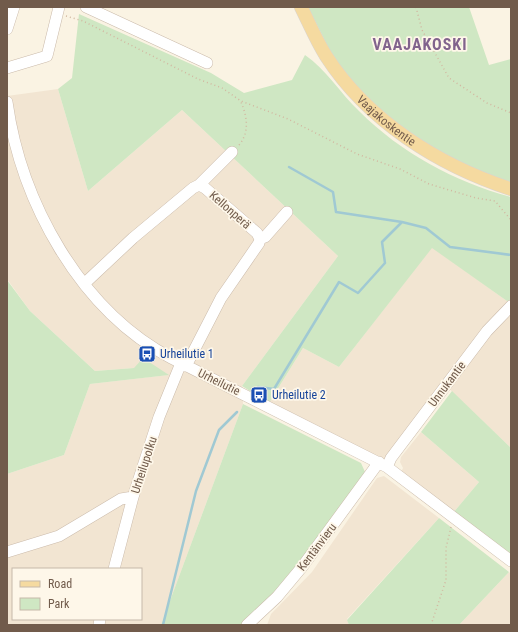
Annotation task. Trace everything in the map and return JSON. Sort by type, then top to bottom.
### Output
[{"type":"main road","name":"Vaajakoskentie","points":[[300,7],[326,55],[347,84],[366,105],[394,129],[430,153],[484,180],[511,189]]},
{"type":"street","points":[[7,29],[14,7]]},
{"type":"street","points":[[86,7],[207,63]]},
{"type":"street","points":[[7,68],[47,56],[58,10]]},
{"type":"street","name":"Urheilutie","points":[[7,102],[14,143],[34,202],[65,256],[85,283],[110,312],[132,333],[154,349],[184,365],[383,464],[511,561]]},
{"type":"street","points":[[199,185],[232,152]]},
{"type":"street","name":"Kellonperä","points":[[85,283],[133,238],[193,188],[199,185],[205,188],[257,233],[260,239],[256,248],[220,298],[184,365]]},
{"type":"street","points":[[260,239],[265,237],[287,212]]},
{"type":"street","name":"Unnukantie","points":[[383,464],[391,458],[487,331],[511,306]]},
{"type":"street","name":"Urheilupolku","points":[[114,568],[133,497],[159,417],[184,365]]},
{"type":"street","name":"Kentänvieru","points":[[253,623],[302,567],[337,514],[383,464]]},
{"type":"street","points":[[7,552],[59,536],[122,499],[133,497]]},
{"type":"path","points":[[416,7],[422,30],[449,78],[487,103],[511,113]]},
{"type":"path","points":[[58,10],[198,79],[222,88],[241,101],[288,119],[357,154],[400,169],[429,184],[476,198],[495,201],[511,220]]},
{"type":"path","points":[[232,152],[243,141],[247,128],[246,113],[241,101]]},
{"type":"path","points":[[432,625],[446,580],[446,548],[452,524]]},
{"type":"shaded area","points":[[58,89],[88,191],[182,110],[338,256],[242,386],[243,404],[161,625],[7,625],[7,474],[64,455],[90,384],[168,375],[134,368],[95,371],[30,311],[7,279],[7,96]]},
{"type":"shaded area","points":[[432,247],[507,301],[511,300],[511,448],[443,383],[385,461],[269,403],[303,348],[339,367]]},
{"type":"shaded area","points":[[421,432],[479,482],[453,513],[401,472],[403,468],[400,462],[401,457]]},
{"type":"shaded area","points":[[384,476],[439,518],[347,619],[349,625],[267,625],[271,614],[312,572],[377,478]]},
{"type":"shaded area","points":[[509,572],[511,574],[511,625],[459,625]]},
{"type":"green space","points":[[308,7],[469,7],[489,65],[511,59],[511,185],[453,161],[397,125],[351,82],[331,53]]},
{"type":"green space","points":[[79,14],[211,73],[244,93],[292,80],[305,55],[320,67],[352,104],[375,126],[411,153],[449,174],[490,191],[511,197],[511,300],[507,301],[432,248],[339,367],[303,348],[269,403],[242,386],[338,256],[182,110],[88,191],[58,89],[72,78]]},
{"type":"green space","points":[[7,280],[30,311],[95,371],[134,368],[143,358],[169,375],[90,384],[64,455],[7,474]]},
{"type":"green space","points":[[452,391],[511,448],[511,557],[453,513],[479,482],[421,432]]},
{"type":"green space","points":[[243,404],[361,463],[365,472],[308,553],[276,591],[241,625],[161,625]]},
{"type":"green space","points":[[439,518],[509,572],[459,625],[349,625],[347,620]]},
{"type":"waterway","points":[[289,167],[333,192],[336,212],[402,222]]},
{"type":"waterway","points":[[258,387],[274,389],[339,282],[358,293],[385,263],[382,242],[402,222],[426,228],[450,247],[511,255]]},
{"type":"waterway","points":[[163,625],[196,491],[219,430],[237,412]]},
{"type":"place","name":"Urheilutie 1","points":[[147,354]]},
{"type":"place","name":"Urheilutie 2","points":[[259,395]]},
{"type":"district","name":"VAAJAKOSKI","points":[[420,44]]}]
